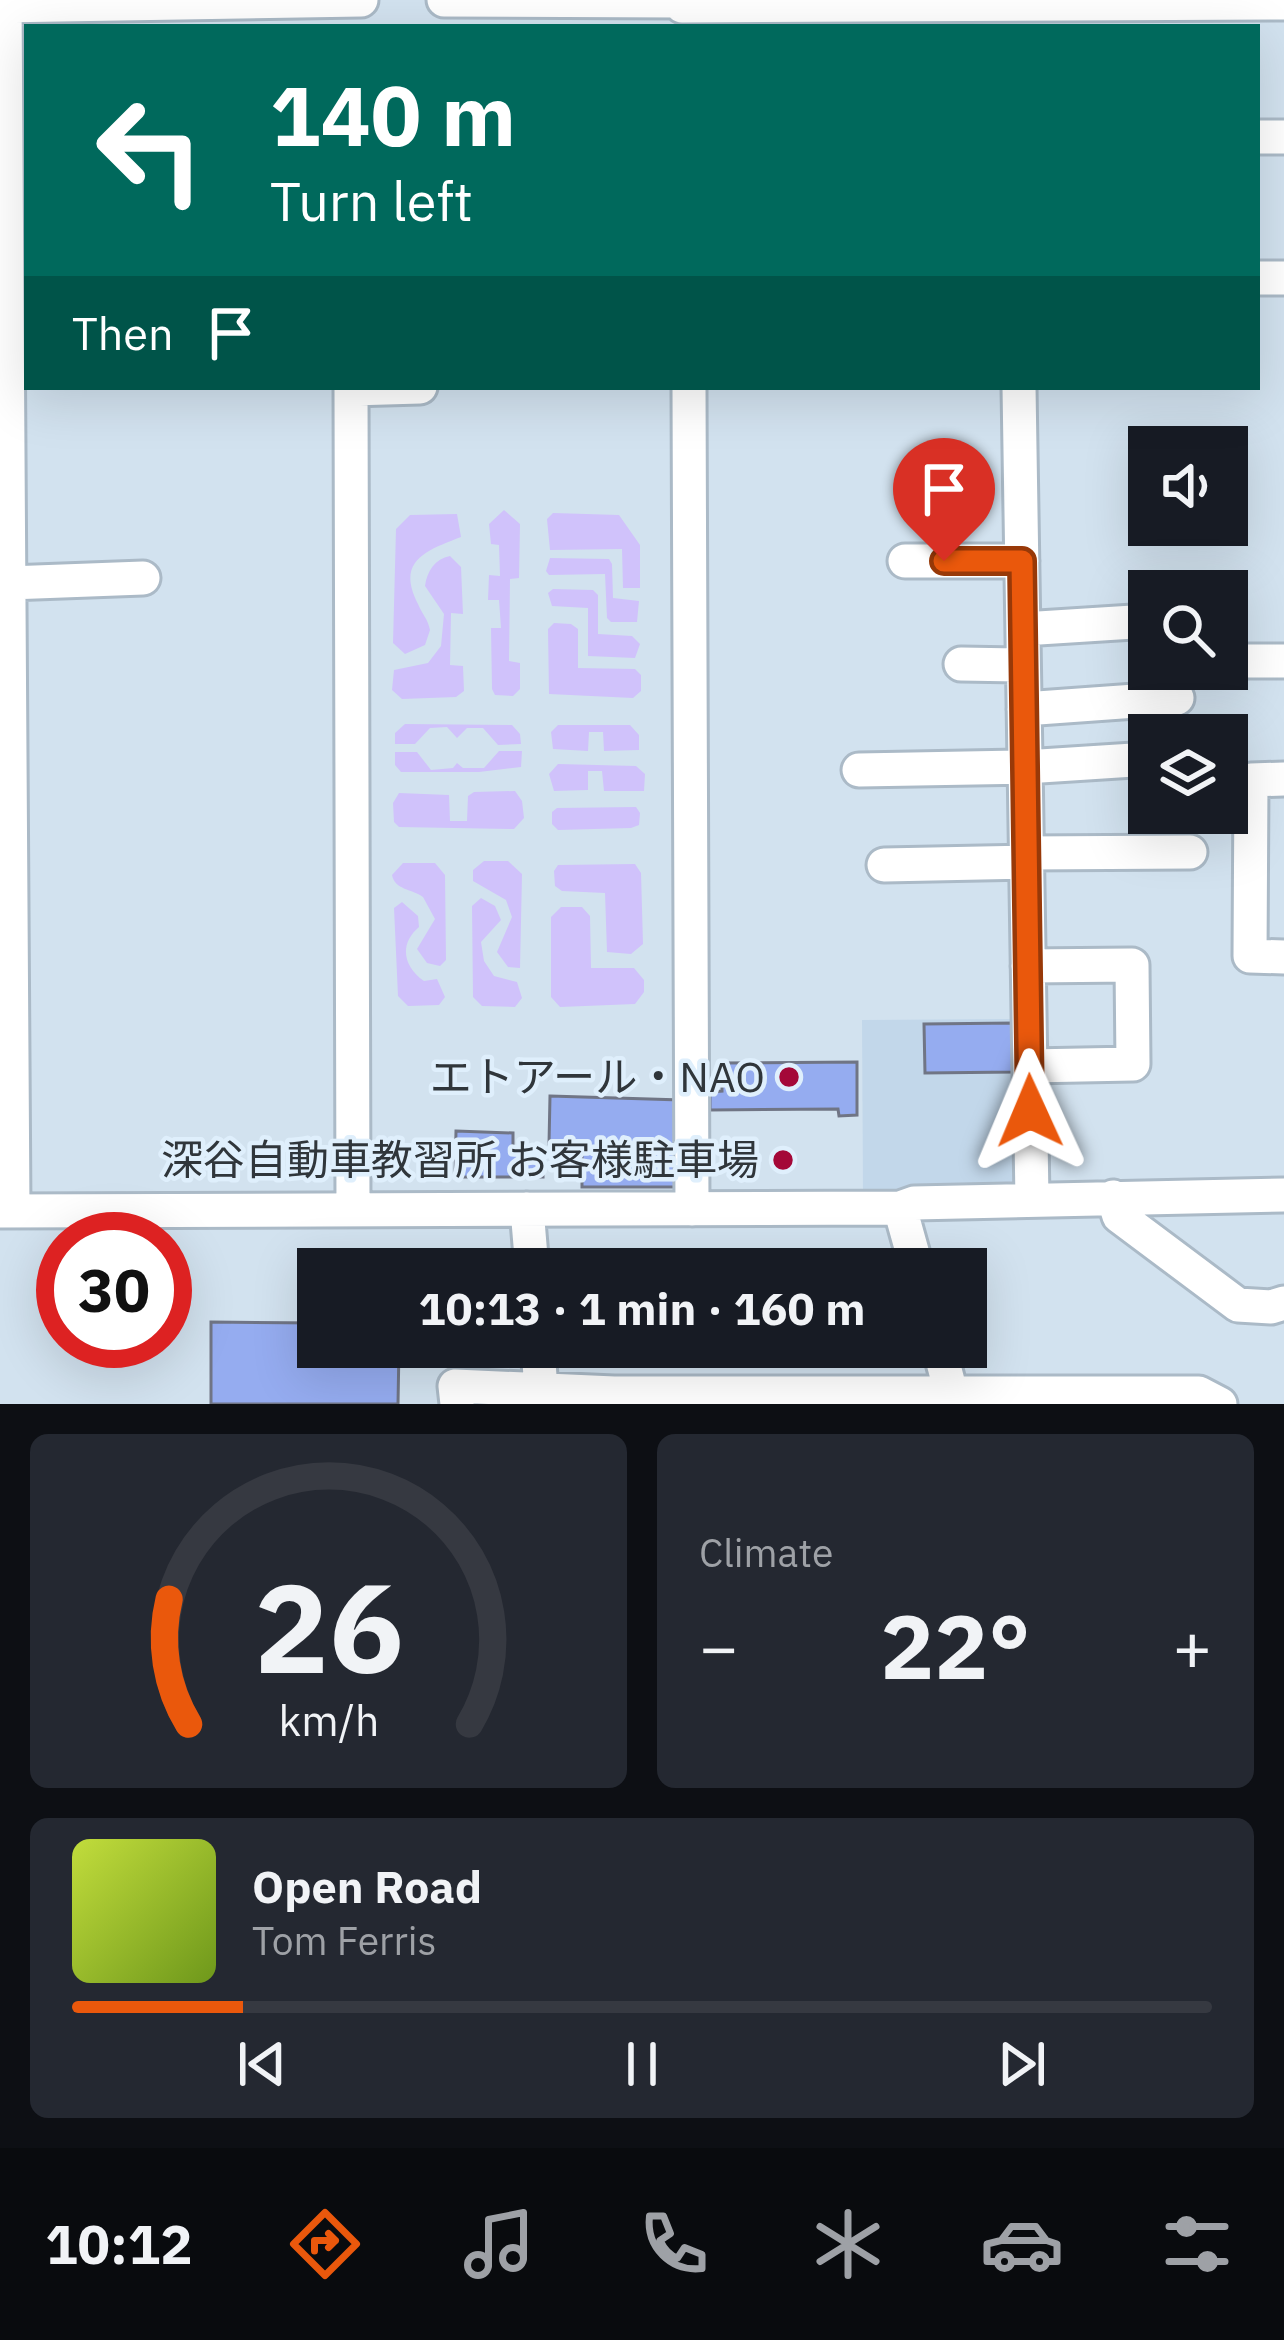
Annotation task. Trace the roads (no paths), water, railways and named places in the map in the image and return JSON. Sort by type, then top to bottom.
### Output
[{"type":"street","points":[[443,0],[682,9],[1013,11],[1284,3]]},
{"type":"street","points":[[347,7],[4,4],[9,583],[4,673],[6,1211],[900,1208],[914,1203],[1284,1195]]},
{"type":"street","points":[[351,390],[353,1210]]},
{"type":"street","points":[[689,390],[692,1209]]},
{"type":"street","points":[[1019,390],[1032,1200]]},
{"type":"street","points":[[904,561],[1022,561]]},
{"type":"street","points":[[9,583],[142,578]]},
{"type":"street","points":[[1023,628],[1128,622]]},
{"type":"street","points":[[1248,661],[1284,661]]},
{"type":"street","points":[[962,664],[1023,664]]},
{"type":"street","points":[[1024,709],[1177,698]]},
{"type":"street","points":[[859,770],[1128,760]]},
{"type":"street","points":[[1284,779],[1251,780],[1250,956],[1284,957]]},
{"type":"street","points":[[884,865],[1190,852]]},
{"type":"street","points":[[1028,966],[1132,965],[1133,1064],[1030,1066]]},
{"type":"street","points":[[1113,1197],[1119,1216],[1238,1305],[1284,1303]]},
{"type":"street","points":[[900,1208],[911,1248]]},
{"type":"street","points":[[527,1209],[530,1248]]},
{"type":"street","points":[[539,1368],[541,1391]]},
{"type":"street","points":[[944,1368],[953,1400]]},
{"type":"street","points":[[458,1404],[455,1386],[615,1399],[1178,1399],[1199,1393],[1220,1404]]},
{"type":"place","name":"エトアール・NAO","points":[[789,1077]]},
{"type":"place","name":"深谷自動車教習所 お客様駐車場","points":[[783,1160]]}]
